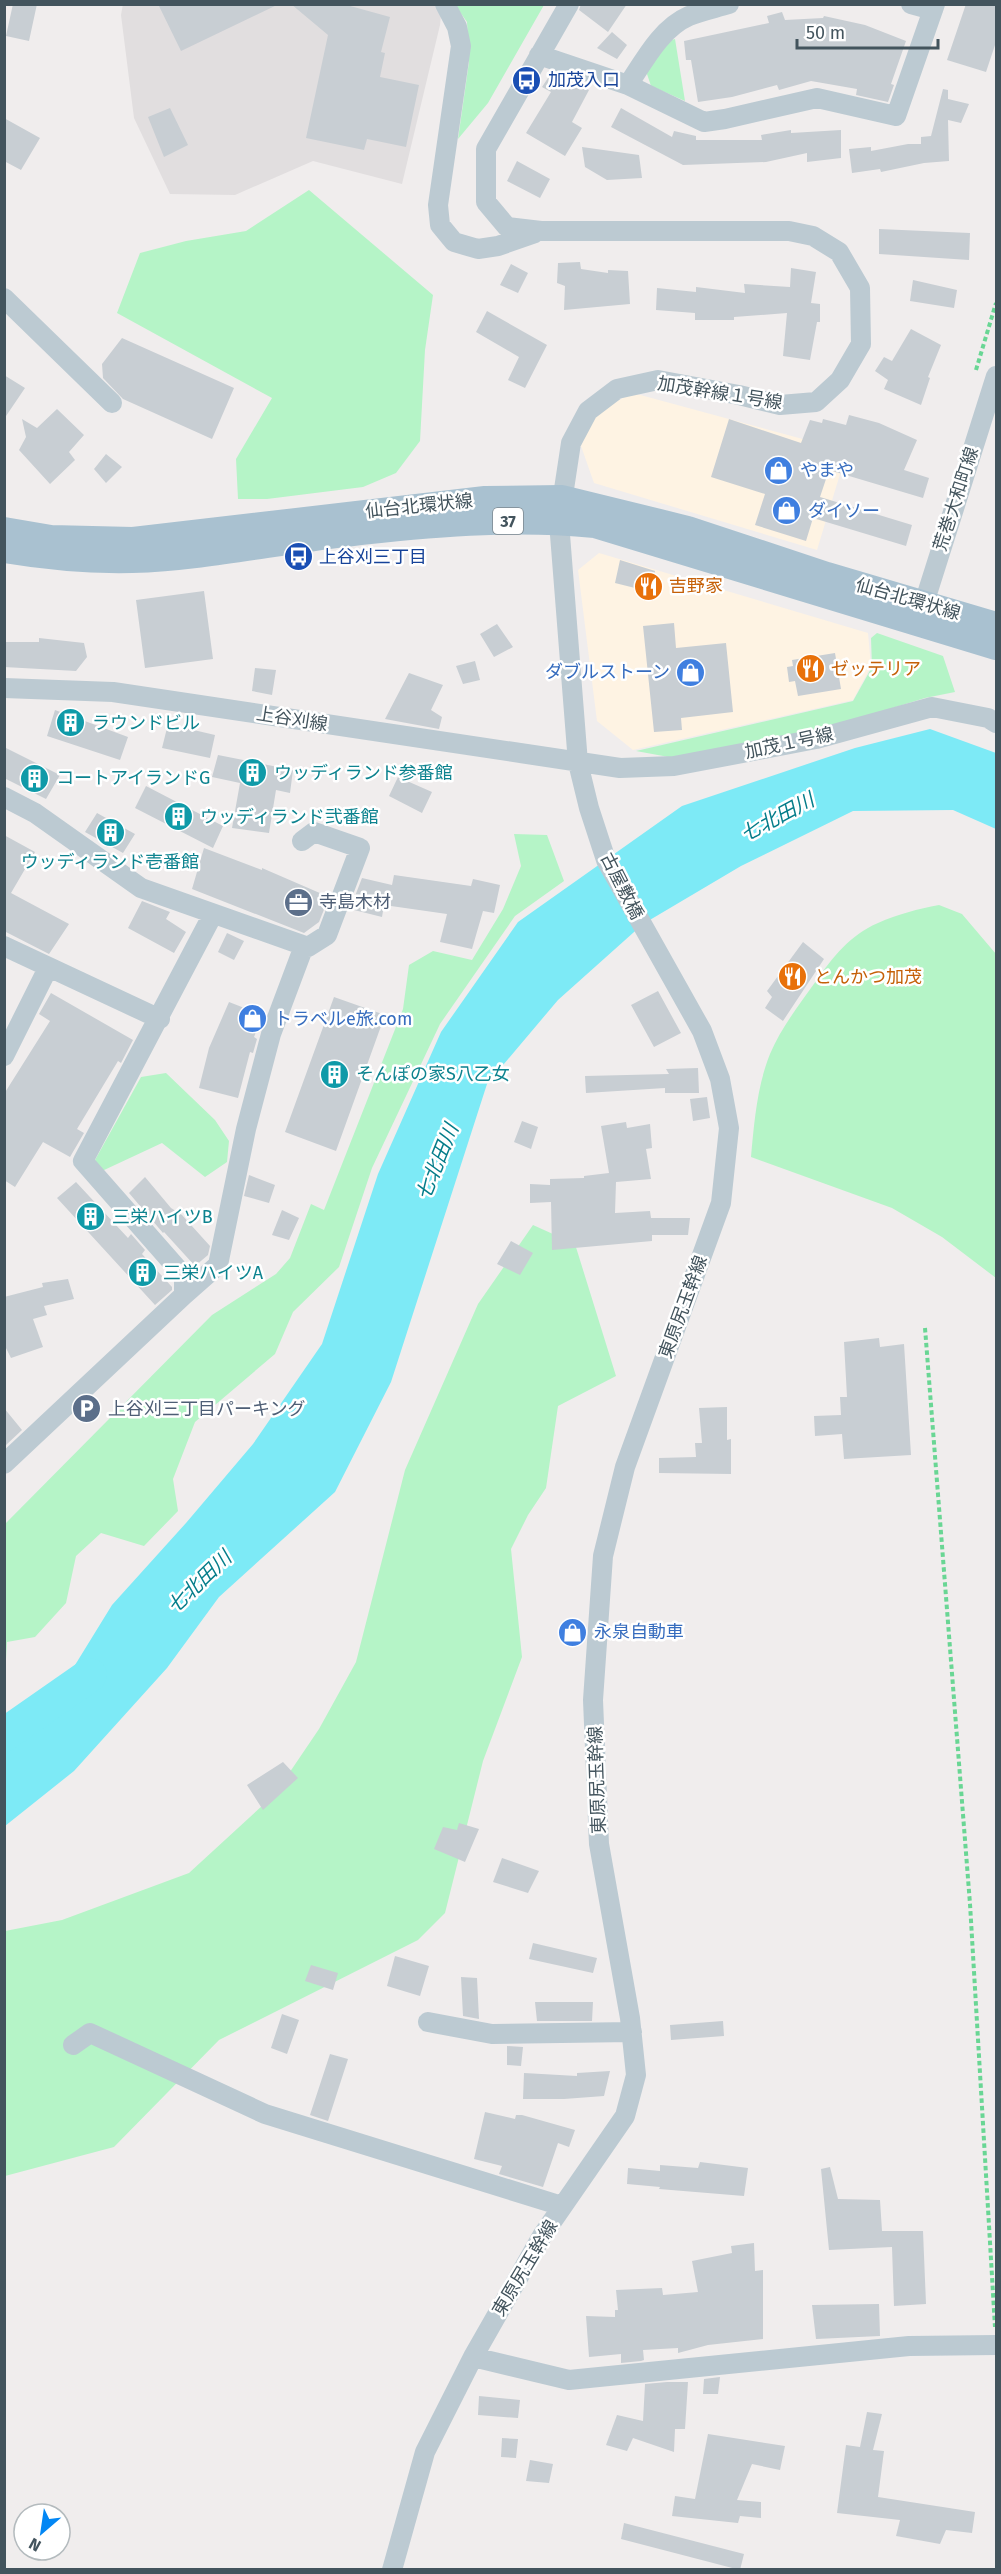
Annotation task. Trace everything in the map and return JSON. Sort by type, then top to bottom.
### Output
[{"type":"main road","name":"仙台北環状線","points":[[4,530],[51,538],[133,540],[485,499],[688,529],[827,575],[996,646]]},
{"type":"main road","name":"仙台北環状線","points":[[4,550],[42,556],[132,560],[190,555],[345,534],[491,521],[561,510]]},
{"type":"main road","name":"仙台北環状線","points":[[920,613],[996,625]]},
{"type":"street","points":[[445,4],[457,27],[461,46],[438,206],[440,225],[454,242],[478,249],[498,246],[541,231]]},
{"type":"street","name":"加茂幹線１号線","points":[[569,4],[486,149],[486,202],[507,227],[541,231],[797,233],[813,236],[839,252],[860,288],[861,344],[840,380],[816,402],[780,405],[658,380],[617,389],[588,411],[571,443],[561,510],[578,763]]},
{"type":"street","points":[[628,85],[652,49],[680,21],[729,4]]},
{"type":"street","points":[[539,55],[628,85],[704,122],[817,98],[896,116],[934,7],[911,4]]},
{"type":"street","points":[[4,298],[112,402]]},
{"type":"street","name":"荒巻大和町線","points":[[920,613],[996,376]]},
{"type":"street","name":"上谷刈線","points":[[4,688],[113,692],[578,763]]},
{"type":"street","name":"加茂１号線","points":[[578,763],[620,768],[674,766],[816,739],[932,707],[988,718],[996,723]]},
{"type":"street","name":"古屋敷橋","points":[[578,763],[589,808],[606,860],[662,961]]},
{"type":"street","points":[[4,797],[35,813],[141,888],[308,947],[327,935],[360,848],[314,832],[302,841]]},
{"type":"street","points":[[184,1295],[184,1276],[83,1161],[160,1019],[213,914]]},
{"type":"street","points":[[4,946],[160,1019]]},
{"type":"street","points":[[4,1464],[218,1265],[246,1129],[272,1034],[304,946]]},
{"type":"street","name":"東原尻玉幹線","points":[[392,2570],[425,2452],[473,2357],[542,2236],[624,2116],[636,2075],[632,2032],[599,1844],[594,1701],[603,1556],[625,1467],[721,1203],[729,1128],[720,1079],[702,1031],[662,961]]},
{"type":"street","points":[[4,1056],[48,968]]},
{"type":"street","points":[[428,2022],[492,2034],[632,2032]]},
{"type":"street","points":[[73,2045],[90,2033],[265,2114],[562,2206]]},
{"type":"street","points":[[473,2357],[569,2380],[996,2339]]},
{"type":"path","points":[[925,1328],[970,1904],[996,2339]]},
{"type":"shaded area","points":[[123,4],[442,5],[440,25],[402,184],[313,161],[235,195],[170,194],[134,118],[121,15]]},
{"type":"shaded area","points":[[633,393],[847,451],[817,550],[594,483],[581,446],[595,412]]},
{"type":"shaded area","points":[[599,553],[868,633],[871,666],[853,700],[633,750],[597,721],[578,570]]},
{"type":"green space","points":[[455,5],[544,5],[488,103],[458,139],[469,62],[467,22]]},
{"type":"green space","points":[[675,39],[685,101],[651,86],[646,71],[665,42]]},
{"type":"green space","points":[[309,190],[433,295],[425,350],[420,441],[396,473],[363,487],[267,499],[238,499],[236,459],[272,398],[117,313],[140,253],[186,241],[246,231]]},
{"type":"green space","points":[[877,633],[943,656],[955,692],[925,698],[818,731],[674,758],[636,751],[853,701],[872,667],[871,638]]},
{"type":"green space","points":[[514,834],[547,835],[564,881],[515,916],[440,1024],[372,1168],[339,1267],[293,1312],[275,1354],[195,1422],[173,1479],[178,1511],[144,1546],[101,1533],[76,1556],[66,1603],[35,1637],[7,1642],[5,1676],[5,1524],[212,1315],[276,1274],[290,1258],[311,1204],[324,1210],[403,1009],[409,965],[433,951],[472,960],[503,909],[521,866]]},
{"type":"green space","points":[[939,905],[962,914],[996,954],[996,1278],[942,1237],[892,1208],[751,1157],[759,1092],[770,1054],[785,1026],[822,972],[851,940],[868,928],[901,914]]},
{"type":"green space","points":[[166,1073],[215,1120],[229,1141],[227,1162],[205,1177],[162,1143],[102,1171],[95,1160],[141,1077]]},
{"type":"green space","points":[[533,1225],[575,1244],[616,1376],[558,1406],[546,1488],[528,1515],[511,1549],[522,1657],[483,1761],[445,1913],[418,1940],[219,2040],[114,2147],[5,2176],[5,1931],[62,1920],[189,1873],[275,1794],[319,1729],[356,1662],[405,1470],[478,1304]]},
{"type":"water","points":[[930,729],[996,753],[996,829],[953,810],[853,811],[741,866],[643,924],[558,1000],[487,1084],[391,1382],[335,1492],[219,1597],[167,1668],[74,1771],[5,1826],[5,1751],[35,1730],[112,1605],[253,1444],[322,1344],[378,1174],[441,1032],[518,922],[682,806],[855,748]]},
{"type":"building","points":[[13,4],[37,4],[29,41],[6,36]]},
{"type":"building","points":[[158,4],[279,4],[181,51]]},
{"type":"building","points":[[291,4],[343,4],[390,17],[381,52],[385,53],[380,77],[419,85],[406,147],[367,139],[364,150],[306,138],[328,35]]},
{"type":"building","points":[[581,4],[627,4],[608,32],[579,10]]},
{"type":"building","points":[[966,4],[996,4],[996,42],[986,72],[947,60]]},
{"type":"building","points":[[782,12],[785,20],[823,18],[824,16],[865,25],[906,41],[891,84],[894,85],[888,102],[856,95],[857,89],[811,81],[779,90],[777,85],[732,97],[698,102],[691,60],[686,60],[684,41],[769,23],[767,16]]},
{"type":"building","points":[[612,32],[627,45],[617,59],[597,48]]},
{"type":"building","points":[[552,72],[589,90],[572,122],[582,128],[565,156],[526,133],[551,92],[542,87]]},
{"type":"building","points":[[943,89],[948,90],[948,99],[969,104],[961,123],[948,120],[949,161],[924,163],[881,172],[880,169],[852,173],[849,149],[871,147],[871,151],[908,144],[921,144],[921,137],[931,136]]},
{"type":"building","points":[[170,108],[188,145],[164,157],[148,117]]},
{"type":"building","points":[[621,108],[672,137],[674,131],[696,136],[696,140],[762,140],[761,135],[791,130],[791,133],[841,130],[841,158],[807,162],[807,153],[766,162],[683,165],[611,127]]},
{"type":"building","points":[[4,118],[40,138],[21,170],[4,161]]},
{"type":"building","points":[[582,147],[639,155],[642,178],[607,180],[585,167]]},
{"type":"building","points":[[517,161],[550,179],[540,198],[507,181]]},
{"type":"building","points":[[879,229],[970,233],[969,260],[879,254]]},
{"type":"building","points":[[580,262],[581,269],[608,273],[608,270],[628,271],[630,304],[564,310],[565,286],[557,283],[558,263]]},
{"type":"building","points":[[511,264],[528,273],[518,293],[500,285]]},
{"type":"building","points":[[791,268],[816,272],[811,303],[820,304],[820,322],[817,322],[810,360],[783,356],[787,313],[734,317],[734,320],[695,320],[695,313],[656,310],[657,288],[696,292],[696,287],[745,293],[744,284],[790,287]]},
{"type":"building","points":[[913,280],[957,290],[954,308],[910,301]]},
{"type":"building","points":[[487,311],[547,345],[525,388],[508,380],[519,357],[476,332]]},
{"type":"building","points":[[911,329],[941,345],[928,377],[930,378],[921,405],[884,389],[888,380],[875,371],[884,357],[892,361]]},
{"type":"building","points":[[122,338],[234,388],[212,439],[123,399],[103,378],[102,364]]},
{"type":"building","points":[[4,375],[25,388],[4,419]]},
{"type":"building","points":[[57,409],[84,435],[69,452],[75,460],[50,484],[19,450],[26,437],[22,419],[37,428]]},
{"type":"building","points":[[849,415],[879,423],[917,440],[904,470],[929,478],[923,498],[829,470],[820,497],[912,525],[906,546],[813,518],[806,541],[755,525],[765,494],[711,477],[729,419],[801,443],[810,420],[822,423],[823,419],[846,425]]},
{"type":"building","points":[[106,454],[122,467],[106,483],[94,469]]},
{"type":"building","points":[[620,560],[655,571],[651,592],[615,583]]},
{"type":"building","points":[[204,591],[213,659],[145,668],[136,600]]},
{"type":"building","points":[[674,623],[676,648],[726,643],[733,712],[681,718],[682,730],[654,732],[643,626]]},
{"type":"building","points":[[497,624],[513,647],[494,657],[480,634]]},
{"type":"building","points":[[39,638],[84,643],[87,657],[76,671],[4,667],[4,642],[39,642]]},
{"type":"building","points":[[835,653],[841,689],[798,696],[795,681],[789,682],[787,667],[793,666],[792,660]]},
{"type":"building","points":[[475,661],[480,680],[463,684],[456,666]]},
{"type":"building","points":[[255,668],[276,670],[272,695],[252,691]]},
{"type":"building","points":[[409,673],[443,685],[431,710],[442,717],[439,729],[385,719]]},
{"type":"building","name":"ラウンドビル","points":[[55,710],[128,737],[120,760],[47,736]]},
{"type":"building","points":[[168,724],[215,735],[210,758],[162,748]]},
{"type":"building","name":"コートアイランドG","points":[[4,747],[60,775],[46,799],[4,778]]},
{"type":"building","points":[[218,755],[293,770],[290,793],[276,790],[269,833],[232,828],[240,783],[212,777]]},
{"type":"building","points":[[398,777],[432,792],[422,813],[389,796]]},
{"type":"building","name":"ウッディランド弐番館","points":[[146,786],[223,826],[213,848],[135,808]]},
{"type":"building","name":"ウッディランド壱番館","points":[[97,813],[135,834],[123,853],[85,832]]},
{"type":"building","points":[[4,835],[35,852],[11,893],[69,924],[49,954],[4,931]]},
{"type":"building","points":[[204,848],[262,870],[262,868],[329,897],[319,922],[304,933],[192,889]]},
{"type":"building","points":[[394,875],[471,886],[473,879],[500,885],[494,913],[483,911],[472,949],[440,942],[447,914],[384,905],[382,917],[350,909],[362,878],[392,885]]},
{"type":"building","points":[[142,901],[170,912],[166,919],[186,932],[174,953],[128,928]]},
{"type":"building","points":[[227,933],[244,941],[234,960],[218,952]]},
{"type":"building","points":[[803,942],[824,959],[783,1021],[765,1008],[772,997],[767,991]]},
{"type":"building","points":[[658,991],[681,1033],[654,1047],[631,1005]]},
{"type":"building","points":[[51,993],[133,1040],[121,1063],[118,1061],[77,1129],[84,1133],[70,1157],[43,1142],[15,1187],[4,1180],[4,1094],[50,1021],[39,1014]]},
{"type":"building","name":"そんぽの家S八乙女","points":[[334,997],[385,1015],[336,1151],[285,1132]]},
{"type":"building","points":[[229,1002],[247,1009],[249,1005],[264,1012],[254,1037],[257,1039],[253,1053],[250,1052],[238,1098],[199,1088],[209,1048]]},
{"type":"building","points":[[698,1068],[699,1093],[665,1093],[665,1088],[586,1093],[585,1076],[669,1074],[666,1069]]},
{"type":"building","points":[[707,1097],[710,1118],[693,1121],[690,1099]]},
{"type":"building","points":[[522,1121],[538,1127],[531,1149],[514,1142]]},
{"type":"building","points":[[626,1122],[627,1128],[650,1124],[652,1148],[646,1149],[651,1179],[616,1182],[615,1213],[650,1211],[651,1218],[690,1218],[688,1235],[652,1235],[652,1241],[552,1250],[551,1202],[530,1203],[530,1184],[550,1185],[550,1179],[584,1178],[584,1176],[609,1173],[601,1126]]},
{"type":"building","points":[[249,1175],[275,1185],[269,1203],[244,1196]]},
{"type":"building","points":[[145,1177],[171,1208],[182,1215],[210,1246],[208,1255],[195,1266],[129,1193]]},
{"type":"building","points":[[76,1182],[128,1238],[131,1234],[145,1250],[142,1254],[172,1287],[172,1290],[155,1305],[57,1198]]},
{"type":"building","points":[[282,1210],[299,1218],[289,1240],[272,1235]]},
{"type":"building","points":[[511,1241],[533,1253],[520,1275],[497,1264]]},
{"type":"building","points":[[68,1279],[74,1299],[44,1306],[47,1315],[33,1319],[43,1347],[11,1358],[4,1344],[4,1297],[43,1287],[42,1283]]},
{"type":"building","points":[[879,1338],[880,1347],[904,1344],[911,1455],[844,1459],[842,1434],[815,1436],[814,1416],[841,1415],[840,1397],[847,1397],[844,1342]]},
{"type":"building","points":[[727,1407],[727,1440],[731,1439],[731,1474],[659,1473],[659,1458],[696,1457],[695,1443],[702,1443],[699,1408]]},
{"type":"building","points":[[4,1408],[22,1430],[6,1445],[4,1444]]},
{"type":"building","points":[[283,1762],[298,1778],[263,1810],[247,1785]]},
{"type":"building","points":[[459,1823],[479,1829],[465,1862],[434,1849],[443,1827],[457,1830]]},
{"type":"building","points":[[502,1858],[539,1871],[528,1893],[493,1882]]},
{"type":"building","points":[[533,1943],[597,1958],[593,1973],[529,1959]]},
{"type":"building","points":[[395,1956],[429,1966],[420,1996],[387,1986]]},
{"type":"building","points":[[311,1965],[338,1973],[333,1990],[305,1981]]},
{"type":"building","points":[[461,1977],[477,1978],[479,2019],[463,2016]]},
{"type":"building","points":[[535,2002],[593,2002],[592,2021],[537,2021]]},
{"type":"building","points":[[282,2014],[299,2020],[287,2054],[271,2048]]},
{"type":"building","points":[[723,2021],[724,2036],[671,2040],[670,2025]]},
{"type":"building","points":[[507,2046],[523,2047],[521,2066],[507,2065]]},
{"type":"building","points":[[330,2054],[348,2059],[328,2121],[310,2115]]},
{"type":"building","points":[[610,2071],[604,2096],[523,2099],[524,2073],[577,2076],[577,2073]]},
{"type":"building","points":[[485,2112],[515,2119],[516,2115],[522,2115],[575,2130],[569,2147],[558,2143],[543,2187],[499,2174],[502,2166],[474,2159]]},
{"type":"building","points":[[700,2162],[748,2168],[744,2196],[627,2184],[628,2168],[660,2171],[660,2165],[698,2168]]},
{"type":"building","points":[[830,2167],[838,2199],[880,2200],[882,2231],[923,2231],[926,2304],[894,2306],[892,2247],[829,2250],[821,2169]]},
{"type":"building","points":[[754,2243],[755,2271],[763,2270],[763,2339],[708,2345],[678,2353],[678,2348],[643,2350],[644,2360],[641,2361],[621,2363],[621,2354],[589,2357],[586,2316],[615,2317],[615,2310],[618,2310],[616,2290],[662,2288],[663,2295],[698,2292],[692,2261],[732,2253],[731,2246]]},
{"type":"building","points":[[879,2304],[880,2336],[816,2339],[812,2305]]},
{"type":"building","points":[[720,2377],[718,2394],[703,2394],[704,2379]]},
{"type":"building","points":[[688,2382],[685,2429],[675,2429],[674,2452],[633,2438],[627,2451],[606,2445],[617,2415],[643,2421],[645,2384]]},
{"type":"building","points":[[479,2396],[520,2400],[518,2418],[478,2415]]},
{"type":"building","points":[[867,2412],[882,2414],[873,2450],[884,2451],[878,2497],[975,2512],[972,2533],[946,2530],[940,2544],[896,2536],[900,2520],[837,2513],[846,2445],[860,2447]]},
{"type":"building","points":[[708,2434],[785,2446],[780,2470],[752,2464],[737,2500],[761,2502],[761,2518],[740,2516],[738,2523],[672,2516],[675,2496],[695,2499]]},
{"type":"building","points":[[502,2438],[518,2439],[516,2458],[501,2457]]},
{"type":"building","points":[[530,2460],[553,2464],[549,2483],[526,2481]]},
{"type":"building","points":[[624,2523],[744,2554],[740,2570],[621,2539]]},
{"type":"waterway","name":"七北田川","points":[[4,1735],[90,1675]]},
{"type":"place","name":"加茂入口","points":[[527,80]]},
{"type":"place","name":"やまや","points":[[779,470]]},
{"type":"place","name":"ダイソー","points":[[787,511]]},
{"type":"place","name":"上谷刈三丁目","points":[[298,557]]},
{"type":"place","name":"吉野家","points":[[648,586]]},
{"type":"place","name":"ゼッテリア","points":[[810,669]]},
{"type":"place","name":"ダブルストーン","points":[[691,672]]},
{"type":"place","name":"ラウンドビル","points":[[71,723]]},
{"type":"place","name":"ウッディランド参番館","points":[[253,773]]},
{"type":"place","name":"コートアイランドG","points":[[35,778]]},
{"type":"place","name":"ウッディランド弐番館","points":[[179,817]]},
{"type":"place","name":"ウッディランド壱番館","points":[[110,833]]},
{"type":"place","name":"寺島木材","points":[[298,902]]},
{"type":"place","name":"とんかつ加茂","points":[[793,977]]},
{"type":"place","name":"トラベルe旅.com","points":[[253,1019]]},
{"type":"place","name":"そんぽの家S八乙女","points":[[335,1074]]},
{"type":"place","name":"三栄ハイツB","points":[[91,1217]]},
{"type":"place","name":"三栄ハイツA","points":[[142,1273]]},
{"type":"place","name":"上谷刈三丁目パーキング","points":[[87,1409]]},
{"type":"place","name":"永泉自動車","points":[[573,1632]]}]
